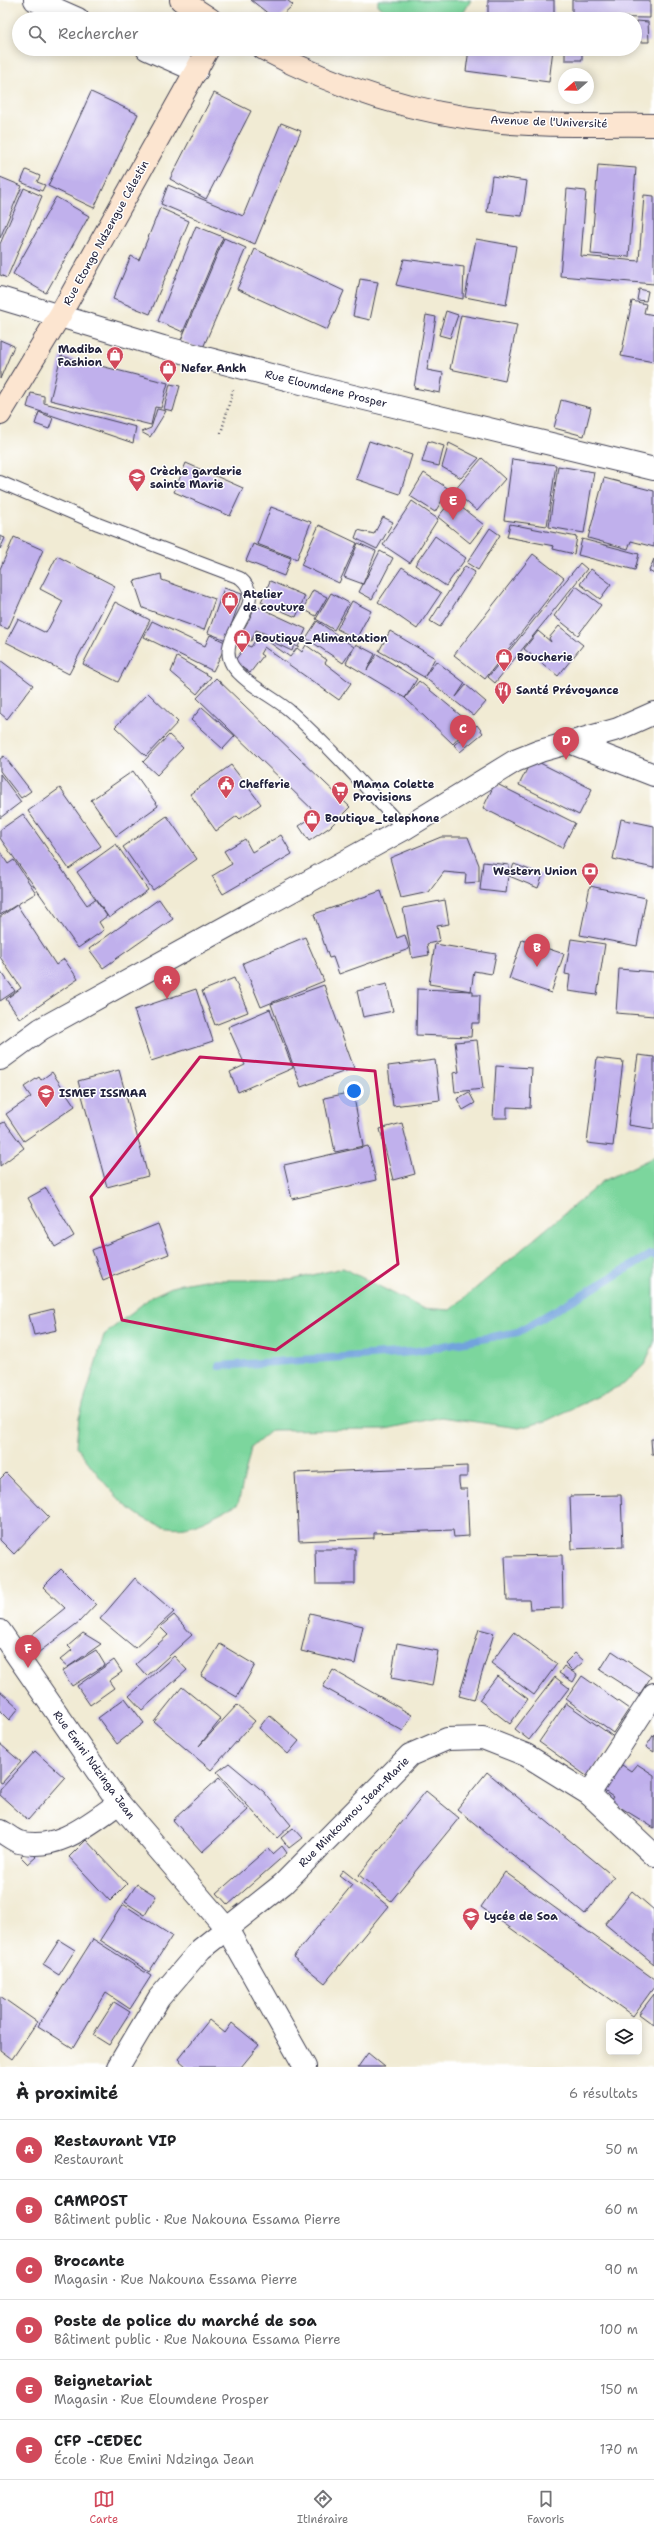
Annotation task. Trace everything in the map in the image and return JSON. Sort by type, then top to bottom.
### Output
[{"type":"main road","points":[[181,0],[199,12]]},
{"type":"main road","name":"Rue Etongo Ndzengue Célestin","points":[[0,414],[60,315],[204,56]]},
{"type":"main road","name":"Avenue de l'Université","points":[[277,56],[298,68],[359,92],[426,110],[503,122],[654,125]]},
{"type":"street","points":[[35,0],[62,12]]},
{"type":"street","points":[[163,56],[197,71]]},
{"type":"street","name":"Rue Eloumdene Prosper","points":[[0,298],[163,347],[239,367],[654,470]]},
{"type":"street","points":[[0,1059],[41,1028],[404,829],[516,761],[540,751],[618,729],[654,713]]},
{"type":"street","points":[[572,743],[654,775]]},
{"type":"street","name":"Rue Emini Ndzinga Jean","points":[[0,1631],[119,1803],[227,1929],[305,2067]]},
{"type":"street","points":[[589,1794],[654,1694]]},
{"type":"street","name":"Rue Minkoumou Jean-Marie","points":[[118,2067],[159,1998],[201,1949],[283,1884],[410,1755],[447,1739],[483,1738],[519,1752],[589,1794],[654,1855]]},
{"type":"street","points":[[0,1831],[18,1842],[42,1843],[71,1836],[119,1803]]},
{"type":"lane","points":[[0,482],[98,524],[240,578],[248,585],[252,596],[230,645],[228,656],[233,666],[242,676],[289,710],[404,829]]},
{"type":"path","points":[[221,433],[239,367]]},
{"type":"highlighted area","points":[[200,1057],[375,1071],[398,1264],[276,1350],[122,1320],[91,1197]]},
{"type":"green space","points":[[378,0],[471,0],[464,12],[386,12],[378,6]]},
{"type":"green space","points":[[654,1157],[654,1343],[644,1365],[624,1384],[546,1421],[519,1428],[441,1417],[386,1429],[272,1430],[251,1448],[238,1504],[205,1520],[185,1527],[167,1527],[151,1522],[136,1513],[122,1502],[109,1488],[76,1446],[79,1418],[104,1335],[151,1297],[176,1285],[204,1280],[291,1280],[343,1268],[422,1308],[450,1310],[603,1181]]},
{"type":"building","points":[[251,0],[287,0],[293,5],[286,12],[266,12]]},
{"type":"building","points":[[488,0],[554,0],[554,12],[488,12]]},
{"type":"building","points":[[572,0],[650,0],[650,18],[642,18],[642,12],[572,12]]},
{"type":"building","points":[[642,21],[648,22],[649,42],[642,42]]},
{"type":"building","points":[[468,56],[552,56],[549,82],[466,71]]},
{"type":"building","points":[[565,56],[582,56],[582,60],[565,60]]},
{"type":"building","points":[[91,92],[138,114],[94,208],[48,186]]},
{"type":"building","points":[[214,93],[251,111],[206,199],[170,179]]},
{"type":"building","points":[[281,123],[301,131],[255,244],[161,204],[168,185],[243,216]]},
{"type":"building","points":[[598,165],[636,168],[629,257],[591,254]]},
{"type":"building","points":[[26,170],[40,176],[37,182],[45,185],[42,191],[21,182]]},
{"type":"building","points":[[492,176],[527,181],[522,216],[487,212]]},
{"type":"building","points":[[0,177],[22,186],[0,238]]},
{"type":"building","points":[[24,188],[42,196],[7,278],[0,275],[0,244]]},
{"type":"building","points":[[567,189],[586,191],[581,256],[639,261],[644,195],[654,196],[654,284],[560,276]]},
{"type":"building","points":[[56,197],[89,216],[46,293],[13,274]]},
{"type":"building","points":[[160,208],[189,221],[150,314],[113,299],[131,256],[139,260]]},
{"type":"building","points":[[196,226],[223,237],[183,332],[158,321]]},
{"type":"building","points":[[224,238],[246,248],[202,350],[181,340]]},
{"type":"building","points":[[476,239],[516,246],[506,305],[465,297]]},
{"type":"building","points":[[255,249],[344,291],[327,330],[237,289]]},
{"type":"building","points":[[404,259],[464,267],[463,299],[396,285]]},
{"type":"building","points":[[360,279],[378,282],[370,320],[353,316]]},
{"type":"building","points":[[639,289],[648,291],[646,301],[637,300]]},
{"type":"building","points":[[632,301],[646,304],[644,313],[654,315],[654,362],[621,356]]},
{"type":"building","points":[[446,311],[458,315],[450,338],[439,335]]},
{"type":"building","points":[[426,315],[436,317],[427,370],[443,373],[440,393],[414,388]]},
{"type":"building","points":[[461,315],[517,325],[505,381],[450,369]]},
{"type":"building","points":[[0,340],[14,346],[0,379]]},
{"type":"building","points":[[61,356],[168,383],[161,408],[155,407],[151,425],[50,400]]},
{"type":"building","points":[[170,384],[180,386],[173,411],[164,409]]},
{"type":"building","points":[[31,393],[44,396],[44,403],[136,427],[133,443],[27,407]]},
{"type":"building","points":[[561,400],[591,408],[584,436],[554,428]]},
{"type":"building","points":[[157,409],[166,411],[150,437],[141,432],[151,428]]},
{"type":"building","points":[[39,412],[53,418],[49,429],[35,424]]},
{"type":"building","points":[[369,441],[412,455],[400,494],[356,479]]},
{"type":"building","points":[[428,441],[444,446],[439,466],[422,462]]},
{"type":"building","points":[[449,443],[479,458],[461,478],[442,467]]},
{"type":"building","points":[[482,458],[505,479],[477,511],[454,491]]},
{"type":"building","points":[[512,459],[556,465],[547,526],[504,520]]},
{"type":"building","points":[[186,463],[243,488],[230,516],[174,492]]},
{"type":"building","points":[[558,466],[594,472],[584,533],[549,527]]},
{"type":"building","points":[[424,473],[449,489],[435,512],[410,496]]},
{"type":"building","points":[[604,478],[654,491],[654,547],[631,541],[628,549],[588,538]]},
{"type":"building","points":[[452,500],[484,525],[470,543],[438,517]]},
{"type":"building","points":[[412,501],[438,519],[410,563],[383,545]]},
{"type":"building","points":[[271,507],[311,522],[297,559],[257,544]]},
{"type":"building","points":[[383,517],[393,522],[377,549],[355,538],[358,530],[374,534]]},
{"type":"building","points":[[510,524],[577,537],[574,554],[553,549],[554,546],[507,537]]},
{"type":"building","points":[[319,525],[357,543],[339,583],[301,565]]},
{"type":"building","points":[[490,528],[500,535],[478,570],[467,563]]},
{"type":"building","points":[[0,536],[5,538],[0,549]]},
{"type":"building","points":[[435,536],[466,558],[446,586],[415,565]]},
{"type":"building","points":[[14,537],[43,550],[8,629],[0,626],[0,569]]},
{"type":"building","points":[[582,539],[639,554],[635,570],[578,555]]},
{"type":"building","points":[[358,543],[376,551],[363,584],[344,577]]},
{"type":"building","points":[[253,544],[291,558],[284,576],[246,561]]},
{"type":"building","points":[[380,551],[393,558],[372,599],[359,592]]},
{"type":"building","points":[[533,554],[564,578],[485,679],[454,655]]},
{"type":"building","points":[[57,556],[115,586],[69,674],[6,642],[18,619],[46,633],[63,601],[40,589]]},
{"type":"building","points":[[654,559],[654,574],[649,571]]},
{"type":"building","points":[[580,563],[587,569],[495,683],[488,677]]},
{"type":"building","points":[[465,566],[475,572],[440,627],[430,621]]},
{"type":"building","points":[[402,567],[441,593],[417,629],[378,602]]},
{"type":"building","points":[[591,569],[611,584],[600,599],[580,584]]},
{"type":"building","points":[[161,574],[162,580],[215,599],[204,630],[143,608],[134,581]]},
{"type":"building","points":[[270,581],[305,596],[296,617],[261,602]]},
{"type":"building","points":[[576,586],[601,605],[578,635],[554,616]]},
{"type":"building","points":[[224,588],[242,594],[226,640],[208,633]]},
{"type":"building","points":[[313,590],[327,597],[316,616],[303,609]]},
{"type":"building","points":[[331,593],[349,603],[334,630],[316,619]]},
{"type":"building","points":[[352,601],[371,611],[356,639],[337,629]]},
{"type":"building","points":[[115,602],[150,620],[118,682],[83,664]]},
{"type":"building","points":[[254,605],[306,629],[298,647],[294,645],[292,651],[264,638],[266,634],[256,630],[251,641],[240,636]]},
{"type":"building","points":[[152,621],[205,646],[210,635],[227,643],[213,671],[144,637]]},
{"type":"building","points":[[317,621],[354,647],[343,663],[306,638]]},
{"type":"building","points":[[559,626],[583,645],[558,676],[524,649],[538,631],[551,642],[549,638]]},
{"type":"building","points":[[390,631],[435,658],[425,676],[436,661],[465,683],[456,697],[466,685],[486,702],[474,716],[424,677],[379,651]]},
{"type":"building","points":[[259,635],[290,657],[297,648],[302,652],[306,645],[327,660],[325,663],[351,683],[339,700],[264,647],[260,654],[263,656],[250,673],[234,662],[246,645],[251,647]]},
{"type":"building","points":[[356,644],[375,654],[367,670],[377,654],[417,679],[405,698],[346,663]]},
{"type":"building","points":[[177,657],[211,677],[197,694],[171,672]]},
{"type":"building","points":[[0,660],[33,685],[7,719],[0,713]]},
{"type":"building","points":[[216,678],[350,807],[330,827],[309,841],[299,826],[317,814],[197,698]]},
{"type":"building","points":[[419,681],[471,724],[453,744],[405,698]]},
{"type":"building","points":[[148,693],[178,722],[146,756],[115,727]]},
{"type":"building","points":[[202,707],[235,736],[223,749],[191,720]]},
{"type":"building","points":[[477,725],[483,733],[460,752],[454,745]]},
{"type":"building","points":[[169,735],[183,748],[157,775],[143,762]]},
{"type":"building","points":[[4,756],[31,791],[21,798],[0,771],[0,759]]},
{"type":"building","points":[[532,759],[592,789],[579,815],[519,785]]},
{"type":"building","name":"Chefferie","points":[[231,765],[261,804],[240,819],[237,816],[216,831],[190,794]]},
{"type":"building","points":[[133,771],[158,806],[116,836],[91,800]]},
{"type":"building","points":[[0,774],[21,802],[0,818]]},
{"type":"building","points":[[495,783],[575,823],[562,848],[483,808]]},
{"type":"building","points":[[60,788],[101,846],[69,869],[28,811]]},
{"type":"building","points":[[23,814],[87,905],[95,899],[107,916],[99,922],[104,930],[78,948],[0,838],[0,830]]},
{"type":"building","points":[[167,816],[197,859],[153,890],[123,847]]},
{"type":"building","points":[[621,819],[654,826],[654,868],[613,859]]},
{"type":"building","points":[[281,835],[292,854],[223,894],[212,876],[232,864],[224,851],[245,839],[252,852]]},
{"type":"building","points":[[441,837],[468,837],[479,865],[479,882],[465,883],[466,874],[444,872],[429,892],[401,898],[390,858]]},
{"type":"building","points":[[116,844],[148,890],[109,918],[77,872]]},
{"type":"building","points":[[0,852],[8,864],[14,860],[36,893],[0,915]]},
{"type":"building","points":[[483,862],[509,865],[506,893],[480,890]]},
{"type":"building","points":[[514,864],[543,875],[538,888],[509,876]]},
{"type":"building","points":[[590,886],[646,898],[637,946],[580,935]]},
{"type":"building","points":[[381,891],[397,938],[405,935],[409,949],[339,974],[333,957],[329,958],[314,914]]},
{"type":"building","points":[[159,899],[173,919],[103,968],[89,949]]},
{"type":"building","points":[[445,900],[449,924],[437,926],[440,941],[427,944],[429,955],[412,958],[403,908]]},
{"type":"building","points":[[17,905],[56,965],[64,959],[78,979],[20,1019],[6,999],[21,988],[0,957],[0,917]]},
{"type":"building","points":[[305,937],[324,981],[261,1007],[243,963]]},
{"type":"building","points":[[571,939],[605,944],[597,995],[568,991],[570,975],[565,974]]},
{"type":"building","points":[[522,940],[564,954],[551,993],[509,979]]},
{"type":"building","points":[[435,944],[496,954],[492,974],[474,971],[471,991],[429,984]]},
{"type":"building","points":[[619,969],[654,972],[654,1016],[616,1013]]},
{"type":"building","points":[[0,970],[15,991],[0,1001]]},
{"type":"building","points":[[234,978],[248,1012],[215,1025],[202,991]]},
{"type":"building","points":[[387,984],[393,1011],[363,1017],[357,991]]},
{"type":"building","points":[[324,985],[354,1068],[301,1087],[271,1004]]},
{"type":"building","points":[[196,989],[213,1041],[151,1061],[134,1010]]},
{"type":"building","points":[[417,989],[473,991],[473,995],[480,995],[479,1023],[472,1023],[471,1037],[416,1035]]},
{"type":"building","points":[[270,1009],[293,1068],[238,1092],[230,1072],[245,1065],[228,1027]]},
{"type":"building","points":[[477,1040],[483,1089],[455,1092],[453,1073],[459,1072],[455,1042]]},
{"type":"building","points":[[638,1055],[654,1057],[654,1129],[628,1125]]},
{"type":"building","points":[[597,1058],[623,1061],[613,1146],[587,1143]]},
{"type":"building","points":[[435,1060],[440,1100],[393,1106],[388,1066]]},
{"type":"building","points":[[496,1066],[532,1068],[530,1108],[507,1107],[507,1118],[493,1118]]},
{"type":"building","points":[[119,1070],[148,1176],[107,1187],[78,1081]]},
{"type":"building","points":[[52,1072],[75,1106],[24,1141],[6,1114],[31,1097],[24,1087],[39,1077],[41,1080]]},
{"type":"building","points":[[353,1092],[363,1146],[335,1152],[324,1098]]},
{"type":"building","points":[[469,1092],[475,1103],[463,1110],[457,1099]]},
{"type":"building","points":[[5,1122],[24,1148],[0,1166],[0,1124]]},
{"type":"building","points":[[402,1123],[415,1174],[393,1180],[380,1129]]},
{"type":"building","points":[[368,1146],[376,1180],[292,1199],[284,1165]]},
{"type":"building","points":[[46,1188],[74,1236],[55,1247],[28,1198]]},
{"type":"building","points":[[158,1224],[169,1254],[103,1280],[92,1250]]},
{"type":"building","points":[[53,1309],[57,1330],[34,1335],[29,1315]]},
{"type":"building","points":[[651,1439],[654,1439],[654,1454],[652,1454]]},
{"type":"building","points":[[467,1466],[467,1477],[459,1477],[459,1482],[460,1489],[467,1489],[469,1536],[454,1537],[453,1530],[374,1533],[374,1538],[299,1541],[295,1473]]},
{"type":"building","points":[[6,1473],[49,1517],[14,1554],[0,1540],[0,1479]]},
{"type":"building","points":[[621,1495],[623,1547],[572,1549],[570,1496]]},
{"type":"building","points":[[315,1549],[355,1549],[355,1584],[316,1584]]},
{"type":"building","points":[[562,1555],[563,1608],[530,1609],[529,1600],[507,1600],[505,1556]]},
{"type":"building","points":[[61,1569],[96,1604],[79,1622],[35,1655],[24,1641],[65,1608],[43,1587]]},
{"type":"building","points":[[135,1578],[174,1612],[135,1648],[100,1619]]},
{"type":"building","points":[[310,1613],[363,1626],[355,1664],[301,1651]]},
{"type":"building","points":[[174,1615],[192,1635],[147,1676],[136,1664],[168,1635],[160,1627]]},
{"type":"building","points":[[479,1629],[494,1633],[474,1700],[459,1696]]},
{"type":"building","points":[[514,1632],[557,1664],[534,1695],[491,1663]]},
{"type":"building","points":[[83,1633],[101,1644],[68,1667],[60,1660],[72,1650],[68,1646]]},
{"type":"building","points":[[397,1643],[438,1651],[432,1686],[391,1678]]},
{"type":"building","points":[[220,1644],[255,1665],[237,1697],[201,1676]]},
{"type":"building","points":[[96,1650],[105,1665],[72,1686],[62,1671]]},
{"type":"building","points":[[612,1651],[651,1677],[639,1695],[600,1670]]},
{"type":"building","points":[[575,1653],[584,1661],[573,1671],[565,1663]]},
{"type":"building","points":[[174,1656],[187,1670],[142,1710],[129,1696]]},
{"type":"building","points":[[114,1660],[122,1672],[109,1681],[114,1688],[90,1705],[77,1686]]},
{"type":"building","points":[[564,1666],[577,1675],[573,1682],[559,1673]]},
{"type":"building","points":[[333,1670],[412,1715],[403,1731],[323,1687]]},
{"type":"building","points":[[497,1676],[528,1699],[510,1724],[479,1700]]},
{"type":"building","points":[[582,1676],[629,1709],[613,1733],[566,1699]]},
{"type":"building","points":[[555,1677],[569,1688],[529,1740],[515,1729]]},
{"type":"building","points":[[182,1687],[221,1719],[199,1746],[237,1705],[255,1721],[211,1770],[154,1722]]},
{"type":"building","points":[[0,1691],[19,1708],[9,1720],[0,1711]]},
{"type":"building","points":[[125,1698],[144,1723],[117,1744],[98,1718]]},
{"type":"building","points":[[566,1703],[615,1738],[588,1777],[539,1742]]},
{"type":"building","points":[[269,1715],[299,1741],[288,1754],[259,1728]]},
{"type":"building","points":[[654,1734],[654,1752],[646,1747]]},
{"type":"building","points":[[0,1744],[21,1762],[2,1783],[0,1782]]},
{"type":"building","points":[[35,1751],[65,1778],[28,1820],[0,1795],[0,1790]]},
{"type":"building","points":[[229,1763],[264,1792],[291,1825],[277,1838],[217,1772]]},
{"type":"building","points":[[637,1764],[654,1775],[654,1828],[610,1801],[613,1797],[603,1790],[622,1765],[631,1771]]},
{"type":"building","points":[[487,1772],[614,1877],[585,1914],[457,1809]]},
{"type":"building","points":[[219,1778],[248,1810],[202,1852],[173,1820]]},
{"type":"building","points":[[426,1791],[459,1818],[391,1901],[359,1875]]},
{"type":"building","points":[[293,1828],[302,1838],[289,1848],[281,1838]]},
{"type":"building","points":[[86,1840],[127,1884],[110,1901],[69,1857]]},
{"type":"building","points":[[282,1846],[287,1853],[228,1905],[217,1893],[268,1848],[273,1854]]},
{"type":"building","points":[[28,1849],[36,1857],[28,1864],[21,1857]]},
{"type":"building","points":[[343,1870],[388,1906],[325,1983],[293,1957],[352,1885],[339,1875]]},
{"type":"building","points":[[505,1872],[654,1979],[654,1987],[633,2016],[481,1907]]},
{"type":"building","points":[[137,1884],[156,1896],[145,1915],[125,1902]]},
{"type":"building","points":[[632,1891],[654,1910],[654,1964],[605,1924]]},
{"type":"building","points":[[123,1904],[172,1936],[149,1972],[100,1940]]},
{"type":"building","points":[[93,1939],[151,1976],[130,2009],[106,1993],[73,2048],[38,2026]]},
{"type":"building","points":[[59,1940],[75,1950],[59,1975],[43,1965]]},
{"type":"building","points":[[654,1994],[654,2025],[639,2014]]},
{"type":"building","points":[[0,1996],[37,2022],[12,2059],[0,2050]]},
{"type":"building","points":[[114,2002],[130,2012],[109,2045],[93,2035]]},
{"type":"building","points":[[209,2020],[225,2033],[232,2023],[259,2045],[241,2067],[187,2067],[178,2059]]},
{"type":"building","points":[[368,2053],[385,2067],[358,2067]]},
{"type":"waterway","points":[[219,1366],[412,1352],[518,1332],[650,1255],[654,1255]]},
{"type":"place","name":"Madiba Fashion","points":[[115,370]]},
{"type":"place","name":"Nefer Ankh","points":[[168,383]]},
{"type":"place","name":"Crèche garderie sainte Marie","points":[[137,492]]},
{"type":"place","name":"Beignetariat","points":[[453,520]]},
{"type":"place","name":"Atelier de couture","points":[[230,615]]},
{"type":"place","name":"Boutique_Alimentation","points":[[242,653]]},
{"type":"place","name":"Boucherie","points":[[504,672]]},
{"type":"place","name":"Santé Prévoyance","points":[[503,705]]},
{"type":"place","name":"Brocante","points":[[463,748]]},
{"type":"place","name":"Poste de police du marché de soa","points":[[566,760]]},
{"type":"place","name":"Chefferie","points":[[226,799]]},
{"type":"place","name":"Mama Colette Provisions","points":[[340,805]]},
{"type":"place","name":"Boutique_telephone","points":[[312,833]]},
{"type":"place","name":"Western Union","points":[[590,886]]},
{"type":"place","name":"CAMPOST","points":[[537,967]]},
{"type":"place","name":"Restaurant VIP","points":[[167,999]]},
{"type":"place","name":"ISMEF ISSMAA","points":[[46,1108]]},
{"type":"place","name":"CFP -CEDEC","points":[[28,1668]]},
{"type":"place","name":"Lycée de Soa","points":[[471,1931]]}]
